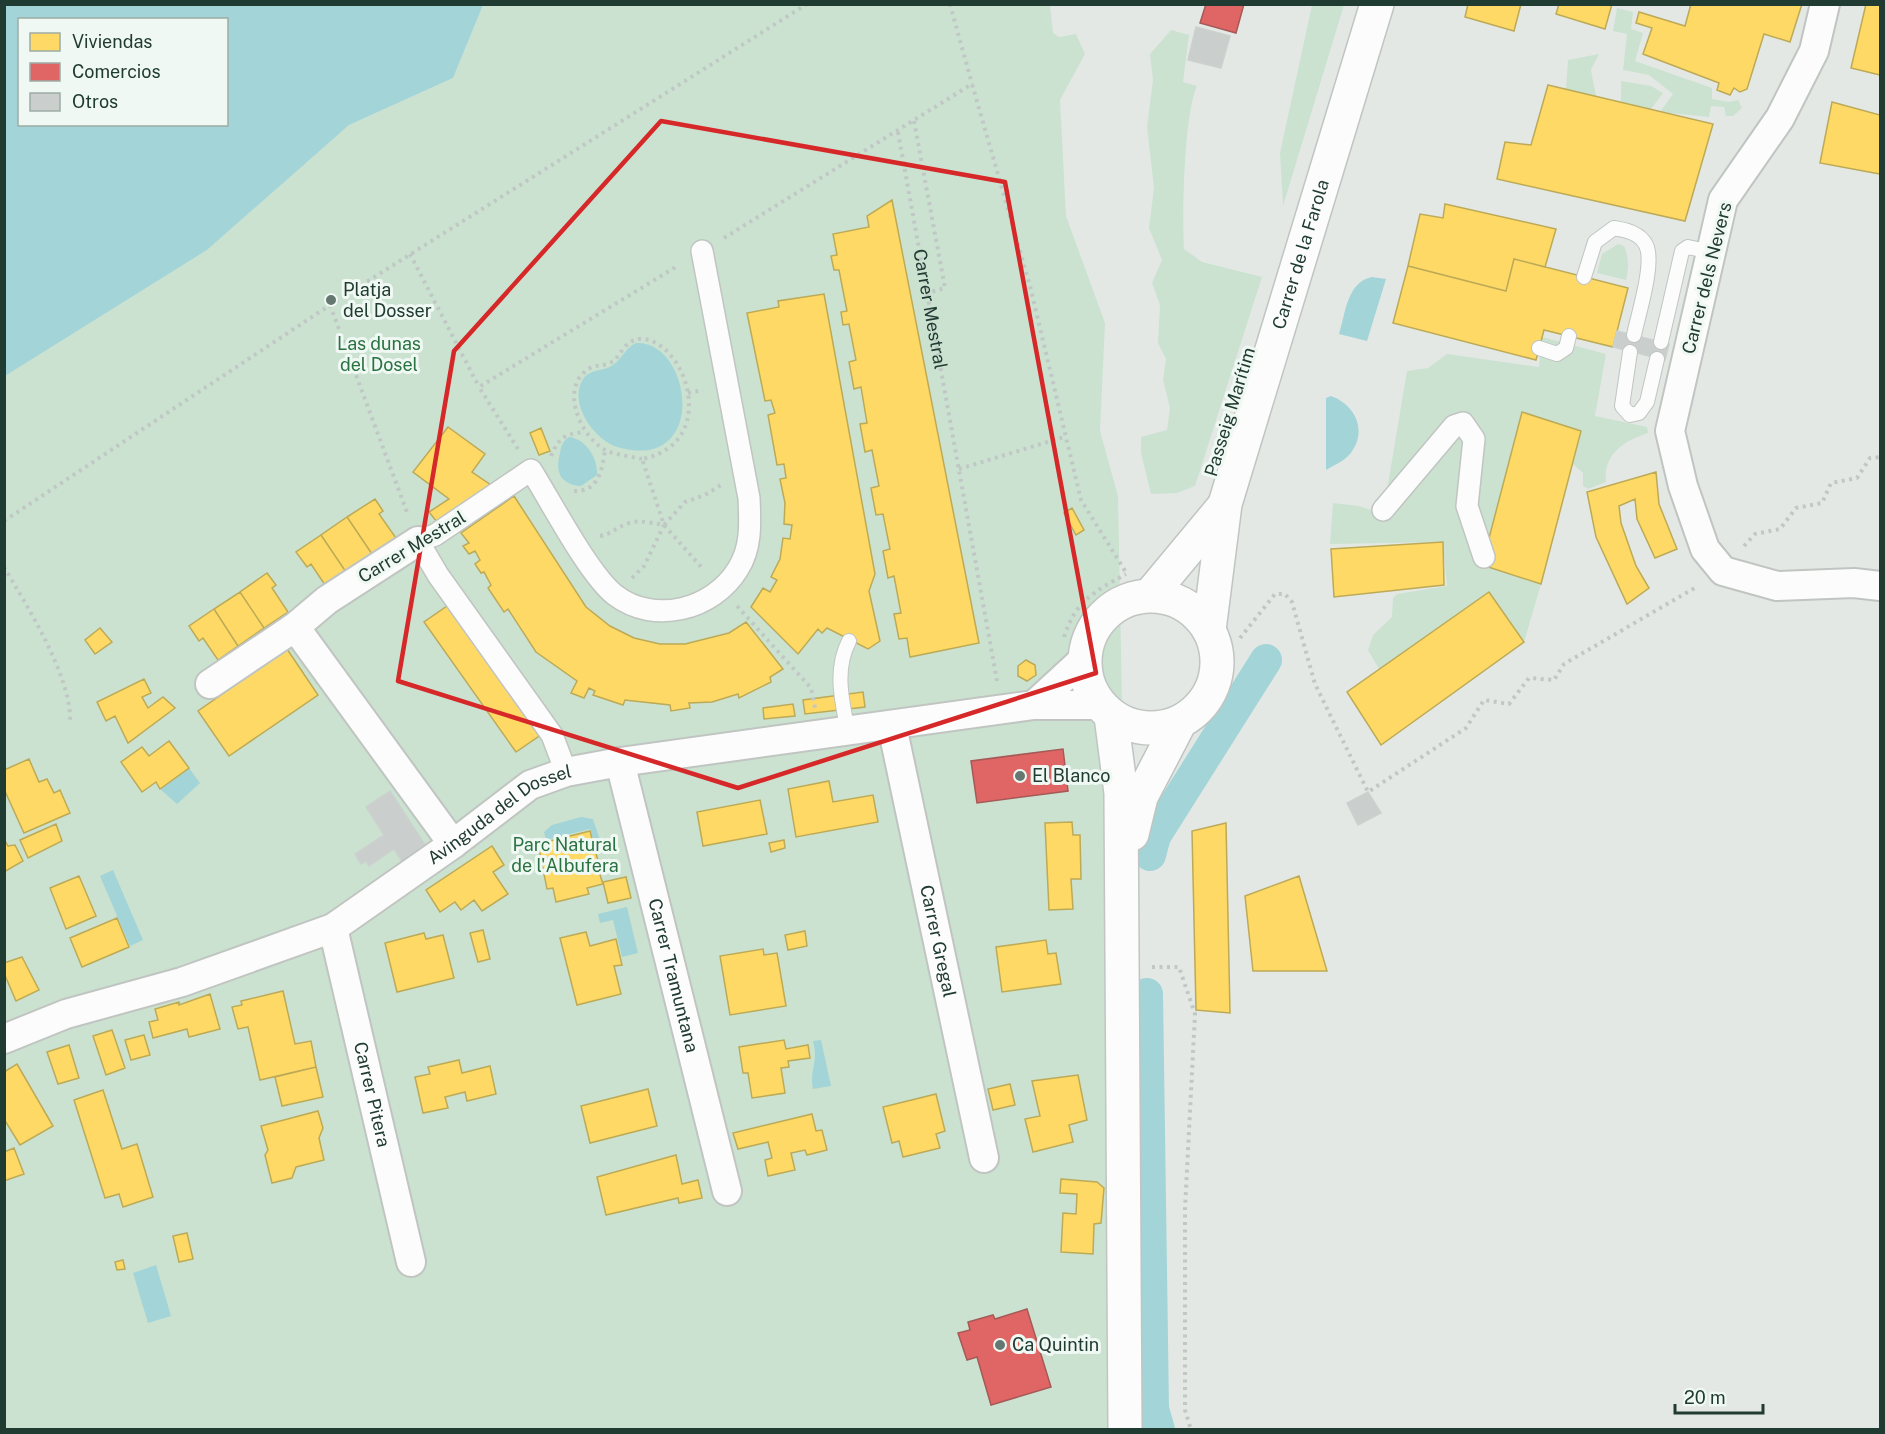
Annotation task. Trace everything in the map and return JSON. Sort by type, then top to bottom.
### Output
[{"type":"street","name":"Carrer de la Farola","points":[[1225,504],[1377,4]]},
{"type":"street","name":"Carrer dels Nevers","points":[[1723,571],[1705,549],[1683,486],[1670,431],[1723,200],[1785,108],[1814,51],[1825,4]]},
{"type":"street","points":[[541,469],[576,542],[597,576],[615,595],[643,609],[670,612],[692,606],[721,589],[739,568],[750,536],[748,498],[702,251]]},
{"type":"street","points":[[1383,510],[1454,426],[1463,423],[1474,439],[1467,506],[1484,557]]},
{"type":"street","name":"Carrer Mestral","points":[[210,684],[295,627],[327,600],[418,541],[435,535],[541,469]]},
{"type":"street","points":[[1034,705],[1073,651],[1089,639],[1098,621],[1112,608],[1130,599],[1137,580],[1225,504]]},
{"type":"street","points":[[1105,710],[1126,724],[1142,728],[1159,728],[1180,722],[1198,710],[1211,692],[1223,649],[1225,504]]},
{"type":"street","points":[[418,541],[438,575],[552,735],[566,772]]},
{"type":"street","points":[[1723,571],[1777,586],[1854,583],[1881,586]]},
{"type":"street","points":[[1137,580],[1167,598],[1184,604],[1198,615],[1223,649]]},
{"type":"street","points":[[295,627],[453,844]]},
{"type":"street","points":[[1073,651],[1088,683],[1105,710],[1121,793],[1125,1430]]},
{"type":"street","name":"Avinguda del Dossel","points":[[4,1039],[66,1014],[182,982],[333,928],[453,844],[530,785],[566,772],[846,724],[892,726],[1034,705],[1105,710]]},
{"type":"street","points":[[1121,876],[1141,797],[1180,722]]},
{"type":"street","name":"Carrer Gregal","points":[[892,726],[984,1158]]},
{"type":"street","name":"Carrer Tramuntana","points":[[620,762],[727,1191]]},
{"type":"street","name":"Carrer Pitera","points":[[333,928],[411,1262]]},
{"type":"lane","points":[[1584,277],[1595,242],[1614,228],[1637,235],[1646,245],[1649,257],[1648,269],[1634,335]]},
{"type":"lane","points":[[1661,342],[1682,251],[1688,247],[1711,252]]},
{"type":"lane","points":[[1539,348],[1557,354],[1566,348],[1569,336]]},
{"type":"lane","points":[[1630,352],[1622,406],[1630,415],[1639,413],[1647,402],[1657,358]]},
{"type":"lane","points":[[846,724],[839,681],[843,654],[849,641]]},
{"type":"path","points":[[4,521],[330,305],[807,4]]},
{"type":"path","points":[[950,4],[1030,286],[1064,437],[1081,500],[1137,580],[1087,596],[1068,623],[1073,651]]},
{"type":"path","points":[[479,387],[898,132],[972,84]]},
{"type":"path","points":[[914,121],[945,288],[927,293]]},
{"type":"path","name":"Carrer Mestral","points":[[898,132],[1003,711]]},
{"type":"path","points":[[410,254],[479,387],[541,469],[558,440],[567,434],[584,432]]},
{"type":"path","points":[[330,305],[418,541]]},
{"type":"path","points":[[640,339],[655,343],[672,356],[685,380],[691,404],[686,426],[676,442],[660,455],[642,459],[605,450],[584,432],[574,403],[574,386],[582,372],[595,365],[608,364],[630,342],[640,339]]},
{"type":"path","points":[[959,469],[1064,437]]},
{"type":"path","points":[[570,490],[578,492],[589,488],[601,477],[605,450]]},
{"type":"path","points":[[1223,649],[1275,594],[1285,594],[1292,602],[1297,615],[1315,684],[1368,792],[1466,728],[1484,700],[1509,704],[1529,678],[1554,680],[1564,664],[1723,571],[1755,534],[1780,529],[1796,508],[1822,503],[1831,483],[1857,478],[1870,458],[1881,457]]},
{"type":"path","points":[[642,459],[664,525],[811,688],[816,719],[846,724]]},
{"type":"path","points":[[615,595],[645,566],[664,525],[685,502],[705,495],[743,471]]},
{"type":"path","points":[[576,542],[612,533],[627,523],[641,521],[664,525]]},
{"type":"path","points":[[4,567],[40,629],[71,705],[70,722]]},
{"type":"path","points":[[1121,967],[1179,967],[1195,1014],[1185,1209],[1185,1410],[1191,1430]]},
{"type":"highlighted area","points":[[661,121],[1005,182],[1096,673],[738,788],[398,681],[454,351]]},
{"type":"green space","name":"Parc Natural de l'Albufera","points":[[483,5],[1050,5],[1053,33],[1059,37],[1076,34],[1085,54],[1060,100],[1066,216],[1105,323],[1100,431],[1118,496],[1136,1429],[5,1429],[5,376],[207,250],[349,125],[453,78]]},
{"type":"green space","points":[[1312,5],[1344,5],[1283,206],[1280,153]]},
{"type":"green space","points":[[1617,8],[1633,12],[1631,29],[1643,33],[1635,61],[1712,88],[1712,99],[1729,102],[1738,100],[1742,108],[1733,116],[1726,116],[1724,107],[1711,106],[1709,117],[1660,112],[1673,94],[1649,75],[1623,70],[1627,34],[1613,31]]},
{"type":"green space","points":[[1171,30],[1189,35],[1183,82],[1197,86],[1189,118],[1187,141],[1183,213],[1184,249],[1202,262],[1262,277],[1195,486],[1177,493],[1151,494],[1141,453],[1141,437],[1167,430],[1170,408],[1163,380],[1166,359],[1158,343],[1160,305],[1152,283],[1162,260],[1149,228],[1154,188],[1147,127],[1153,80],[1150,54]]},
{"type":"green space","points":[[1599,54],[1591,70],[1596,96],[1566,90],[1568,60]]},
{"type":"green space","points":[[1621,81],[1651,86],[1663,93],[1651,109],[1621,102]]},
{"type":"green space","points":[[1618,244],[1624,246],[1627,255],[1626,280],[1597,273],[1602,254]]},
{"type":"green space","points":[[1542,337],[1606,354],[1595,416],[1647,427],[1648,433],[1631,440],[1617,450],[1608,464],[1606,482],[1588,489],[1583,486],[1583,473],[1573,464],[1581,431],[1522,412],[1482,565],[1541,584],[1524,642],[1489,592],[1379,669],[1368,650],[1373,635],[1392,617],[1393,598],[1397,594],[1447,586],[1443,542],[1330,544],[1333,503],[1359,506],[1383,514],[1407,371],[1428,368],[1447,354],[1539,367]]},
{"type":"water","points":[[5,4],[483,5],[453,78],[349,125],[207,250],[5,376]]},
{"type":"water","points":[[1372,277],[1386,279],[1367,341],[1339,334],[1352,291],[1364,280]]},
{"type":"water","points":[[636,343],[655,348],[670,362],[679,382],[682,404],[679,425],[667,442],[647,450],[617,447],[600,437],[586,420],[579,400],[582,381],[588,374],[613,365]]},
{"type":"water","points":[[1331,396],[1340,400],[1353,413],[1357,420],[1358,437],[1350,454],[1326,470],[1326,398]]},
{"type":"water","points":[[569,437],[586,445],[597,469],[597,475],[581,486],[568,483],[559,471],[561,446]]},
{"type":"water","points":[[189,768],[200,783],[177,804],[160,789]]},
{"type":"water","points":[[581,817],[593,819],[601,843],[595,845],[590,829],[546,840],[544,832],[552,825]]},
{"type":"water","points":[[113,870],[143,940],[130,946],[100,876]]},
{"type":"water","points":[[627,907],[638,953],[622,957],[613,920],[600,923],[598,914]]},
{"type":"water","points":[[821,1040],[831,1086],[813,1089],[815,1048],[813,1041]]},
{"type":"water","points":[[156,1265],[171,1316],[148,1323],[133,1273]]},
{"type":"building: Viviendas","points":[[1468,4],[1521,4],[1514,31],[1465,17]]},
{"type":"building: Viviendas","points":[[1559,4],[1612,4],[1605,29],[1556,14]]},
{"type":"building: Viviendas","points":[[1691,4],[1802,4],[1790,42],[1764,34],[1747,89],[1740,92],[1734,88],[1730,95],[1717,90],[1719,83],[1643,54],[1652,28],[1636,23],[1639,12],[1685,26]]},
{"type":"building: Viviendas","points":[[1866,4],[1880,4],[1880,75],[1851,68]]},
{"type":"building: Viviendas","points":[[1548,85],[1713,124],[1685,221],[1497,179],[1505,142],[1531,145]]},
{"type":"building: Viviendas","points":[[1832,102],[1880,115],[1880,174],[1820,163]]},
{"type":"building: Viviendas","points":[[892,200],[979,643],[910,657],[907,638],[899,639],[894,614],[901,613],[894,576],[888,578],[883,551],[890,549],[883,514],[876,515],[871,488],[879,486],[872,450],[865,452],[860,424],[867,423],[861,387],[854,389],[849,362],[856,360],[849,324],[843,325],[841,312],[847,311],[839,270],[834,270],[831,256],[837,255],[833,234],[869,227],[867,216]]},
{"type":"building: Viviendas","points":[[1445,204],[1556,229],[1545,267],[1514,259],[1506,291],[1408,266],[1420,214],[1443,218]]},
{"type":"building: Viviendas","points":[[1514,259],[1628,288],[1613,347],[1544,330],[1536,360],[1393,323],[1408,266],[1506,291]]},
{"type":"building: Viviendas","points":[[824,294],[875,574],[869,591],[880,641],[868,649],[827,628],[822,633],[818,629],[798,654],[751,607],[763,588],[770,592],[777,580],[771,577],[780,559],[783,538],[790,539],[792,525],[784,524],[785,503],[780,479],[786,478],[784,464],[777,465],[768,415],[775,413],[771,400],[765,401],[747,313],[779,307],[778,301]]},
{"type":"building: Viviendas","points":[[1522,412],[1581,431],[1541,584],[1482,565]]},
{"type":"building: Viviendas","points":[[448,427],[485,454],[472,472],[491,485],[437,522],[429,512],[449,499],[413,472]]},
{"type":"building: Viviendas","points":[[541,428],[550,451],[539,455],[530,433]]},
{"type":"building: Viviendas","points":[[1656,472],[1659,504],[1677,549],[1655,558],[1637,519],[1635,499],[1619,506],[1621,523],[1636,566],[1649,588],[1627,604],[1596,537],[1587,492]]},
{"type":"building: Viviendas","points":[[514,496],[586,607],[610,626],[634,638],[660,644],[685,644],[729,633],[746,622],[783,669],[770,677],[771,682],[739,698],[738,694],[712,702],[689,703],[690,708],[671,711],[670,705],[625,700],[623,705],[593,695],[595,691],[589,688],[584,698],[571,693],[577,681],[536,652],[508,609],[504,612],[488,588],[491,585],[484,572],[481,573],[475,564],[480,560],[475,551],[469,554],[463,546],[469,543],[461,533]]},
{"type":"building: Viviendas","points":[[375,499],[383,511],[379,514],[396,538],[372,554],[347,517]]},
{"type":"building: Viviendas","points":[[1072,508],[1084,530],[1076,535],[1064,513]]},
{"type":"building: Viviendas","points":[[347,517],[372,554],[346,572],[321,535]]},
{"type":"building: Viviendas","points":[[321,535],[346,572],[325,585],[311,564],[307,567],[296,552]]},
{"type":"building: Viviendas","points":[[1443,542],[1444,585],[1334,597],[1331,549]]},
{"type":"building: Viviendas","points":[[267,573],[276,585],[272,588],[288,612],[264,628],[240,592]]},
{"type":"building: Viviendas","points":[[240,592],[264,628],[238,646],[214,609]]},
{"type":"building: Viviendas","points":[[1489,592],[1524,642],[1381,745],[1347,692]]},
{"type":"building: Viviendas","points":[[450,604],[542,734],[516,752],[424,622]]},
{"type":"building: Viviendas","points":[[214,609],[238,646],[218,660],[203,638],[199,641],[189,626]]},
{"type":"building: Viviendas","points":[[100,628],[112,642],[95,654],[85,640]]},
{"type":"building: Viviendas","points":[[287,649],[318,695],[229,756],[198,711]]},
{"type":"building: Viviendas","points":[[1026,660],[1035,665],[1036,675],[1027,681],[1018,676],[1018,666]]},
{"type":"building: Viviendas","points":[[144,679],[151,693],[142,697],[148,708],[163,697],[175,708],[128,743],[115,716],[106,721],[97,702]]},
{"type":"building: Viviendas","points":[[863,692],[865,707],[805,714],[803,700]]},
{"type":"building: Viviendas","points":[[793,704],[795,716],[764,719],[763,708]]},
{"type":"building: Viviendas","points":[[169,741],[189,768],[160,789],[156,782],[142,792],[121,762],[142,747],[149,756]]},
{"type":"building: Viviendas","points":[[29,759],[39,782],[47,779],[54,793],[60,790],[70,813],[24,833],[4,789],[4,770]]},
{"type":"building: Viviendas","points":[[829,781],[833,802],[873,795],[878,822],[796,837],[788,789]]},
{"type":"building: Viviendas","points":[[760,800],[767,834],[703,846],[697,812]]},
{"type":"building: Viviendas","points":[[1072,822],[1073,835],[1080,835],[1081,879],[1071,879],[1073,909],[1049,910],[1045,823]]},
{"type":"building: Viviendas","points":[[1226,823],[1230,1013],[1196,1010],[1192,831]]},
{"type":"building: Viviendas","points":[[56,824],[62,841],[28,858],[20,840]]},
{"type":"building: Viviendas","points":[[590,831],[598,861],[604,861],[606,866],[599,872],[603,884],[587,888],[589,894],[556,902],[553,888],[547,889],[539,849],[544,847],[542,843]]},
{"type":"building: Viviendas","points":[[4,839],[8,846],[15,845],[23,861],[4,872]]},
{"type":"building: Viviendas","points":[[784,840],[785,848],[771,852],[769,843]]},
{"type":"building: Viviendas","points":[[492,846],[504,865],[493,872],[508,894],[482,911],[474,900],[461,910],[455,902],[440,912],[426,890]]},
{"type":"building: Viviendas","points":[[79,876],[96,916],[66,929],[50,888]]},
{"type":"building: Viviendas","points":[[1299,876],[1327,971],[1253,971],[1245,896]]},
{"type":"building: Viviendas","points":[[626,877],[631,898],[608,903],[603,882]]},
{"type":"building: Viviendas","points":[[117,918],[129,947],[82,967],[70,938]]},
{"type":"building: Viviendas","points":[[483,930],[490,959],[478,962],[470,933]]},
{"type":"building: Viviendas","points":[[805,931],[807,946],[788,950],[785,935]]},
{"type":"building: Viviendas","points":[[586,932],[590,946],[616,939],[622,965],[614,966],[621,994],[577,1005],[560,938]]},
{"type":"building: Viviendas","points":[[424,933],[426,939],[443,935],[454,978],[397,992],[385,943]]},
{"type":"building: Viviendas","points":[[1046,940],[1048,954],[1056,953],[1061,984],[1002,992],[996,947]]},
{"type":"building: Viviendas","points":[[763,949],[764,955],[777,953],[786,1006],[730,1015],[720,956]]},
{"type":"building: Viviendas","points":[[22,957],[39,990],[16,1001],[4,973],[4,963]]},
{"type":"building: Viviendas","points":[[283,991],[295,1044],[311,1041],[316,1067],[260,1080],[248,1027],[238,1029],[232,1007],[242,1005],[241,1001]]},
{"type":"building: Viviendas","points":[[210,994],[220,1029],[189,1037],[187,1029],[153,1038],[149,1022],[158,1020],[155,1009],[179,1002],[179,1005]]},
{"type":"building: Viviendas","points":[[112,1030],[125,1068],[106,1075],[93,1036]]},
{"type":"building: Viviendas","points":[[144,1035],[150,1055],[131,1060],[125,1040]]},
{"type":"building: Viviendas","points":[[784,1040],[786,1049],[808,1045],[810,1058],[788,1061],[789,1067],[781,1068],[785,1093],[752,1098],[748,1073],[743,1073],[739,1047]]},
{"type":"building: Viviendas","points":[[69,1045],[79,1078],[58,1084],[47,1052]]},
{"type":"building: Viviendas","points":[[459,1060],[462,1073],[490,1066],[496,1094],[467,1101],[465,1092],[445,1097],[448,1108],[423,1113],[415,1077],[430,1074],[428,1067]]},
{"type":"building: Viviendas","points":[[17,1064],[53,1126],[20,1145],[4,1119],[4,1072]]},
{"type":"building: Viviendas","points":[[316,1067],[323,1097],[282,1106],[275,1077]]},
{"type":"building: Viviendas","points":[[1078,1075],[1087,1120],[1069,1125],[1073,1142],[1033,1152],[1025,1119],[1040,1116],[1032,1081]]},
{"type":"building: Viviendas","points":[[1010,1084],[1015,1105],[993,1110],[988,1089]]},
{"type":"building: Viviendas","points":[[648,1089],[657,1126],[590,1143],[581,1106]]},
{"type":"building: Viviendas","points":[[103,1090],[122,1149],[137,1144],[153,1197],[123,1207],[119,1194],[105,1198],[74,1100]]},
{"type":"building: Viviendas","points":[[936,1094],[945,1131],[936,1134],[940,1148],[903,1157],[899,1141],[892,1143],[883,1107]]},
{"type":"building: Viviendas","points":[[318,1111],[323,1128],[319,1138],[324,1160],[296,1167],[292,1178],[272,1183],[265,1155],[268,1150],[261,1126]]},
{"type":"building: Viviendas","points":[[812,1114],[816,1131],[822,1130],[827,1150],[807,1155],[805,1150],[791,1153],[795,1170],[768,1176],[765,1160],[772,1158],[768,1142],[738,1149],[733,1133]]},
{"type":"building: Viviendas","points":[[14,1148],[24,1174],[4,1181],[4,1152]]},
{"type":"building: Viviendas","points":[[676,1155],[682,1184],[698,1180],[702,1198],[679,1203],[678,1198],[606,1215],[597,1177]]},
{"type":"building: Viviendas","points":[[1061,1179],[1097,1182],[1104,1188],[1101,1223],[1094,1224],[1093,1254],[1061,1252],[1063,1213],[1076,1214],[1077,1194],[1060,1193]]},
{"type":"building: Viviendas","points":[[187,1233],[193,1259],[179,1262],[173,1236]]},
{"type":"building: Viviendas","points":[[123,1260],[125,1269],[117,1270],[115,1262]]},
{"type":"building: Comercios","points":[[1206,4],[1244,4],[1236,33],[1200,23]]},
{"type":"building: Comercios","name":"El Blanco","points":[[1063,749],[1068,791],[977,803],[971,761]]},
{"type":"building: Comercios","name":"Ca Quintin","points":[[1027,1309],[1051,1387],[991,1405],[977,1357],[967,1360],[958,1333],[970,1330],[968,1322],[993,1315],[995,1319]]},
{"type":"building: Otros","points":[[1196,27],[1230,36],[1221,68],[1188,60]]},
{"type":"building: Otros","points":[[1617,331],[1669,344],[1665,360],[1613,347]]},
{"type":"building: Otros","points":[[390,791],[427,848],[403,863],[394,849],[369,866],[366,861],[361,864],[355,854],[384,835],[366,807]]},
{"type":"building: Otros","points":[[1368,792],[1381,813],[1358,825],[1347,803]]},
{"type":"waterway","points":[[1150,855],[1155,836],[1266,660]]},
{"type":"waterway","points":[[1147,994],[1153,1409],[1159,1430]]},
{"type":"place","name":"Platja del Dosser","points":[[331,300]]},
{"type":"place","name":"El Blanco","points":[[1020,776]]},
{"type":"place","name":"Ca Quintin","points":[[1000,1345]]},
{"type":"park label","name":"Las dunas del Dosel","points":[[379,354]]}]
